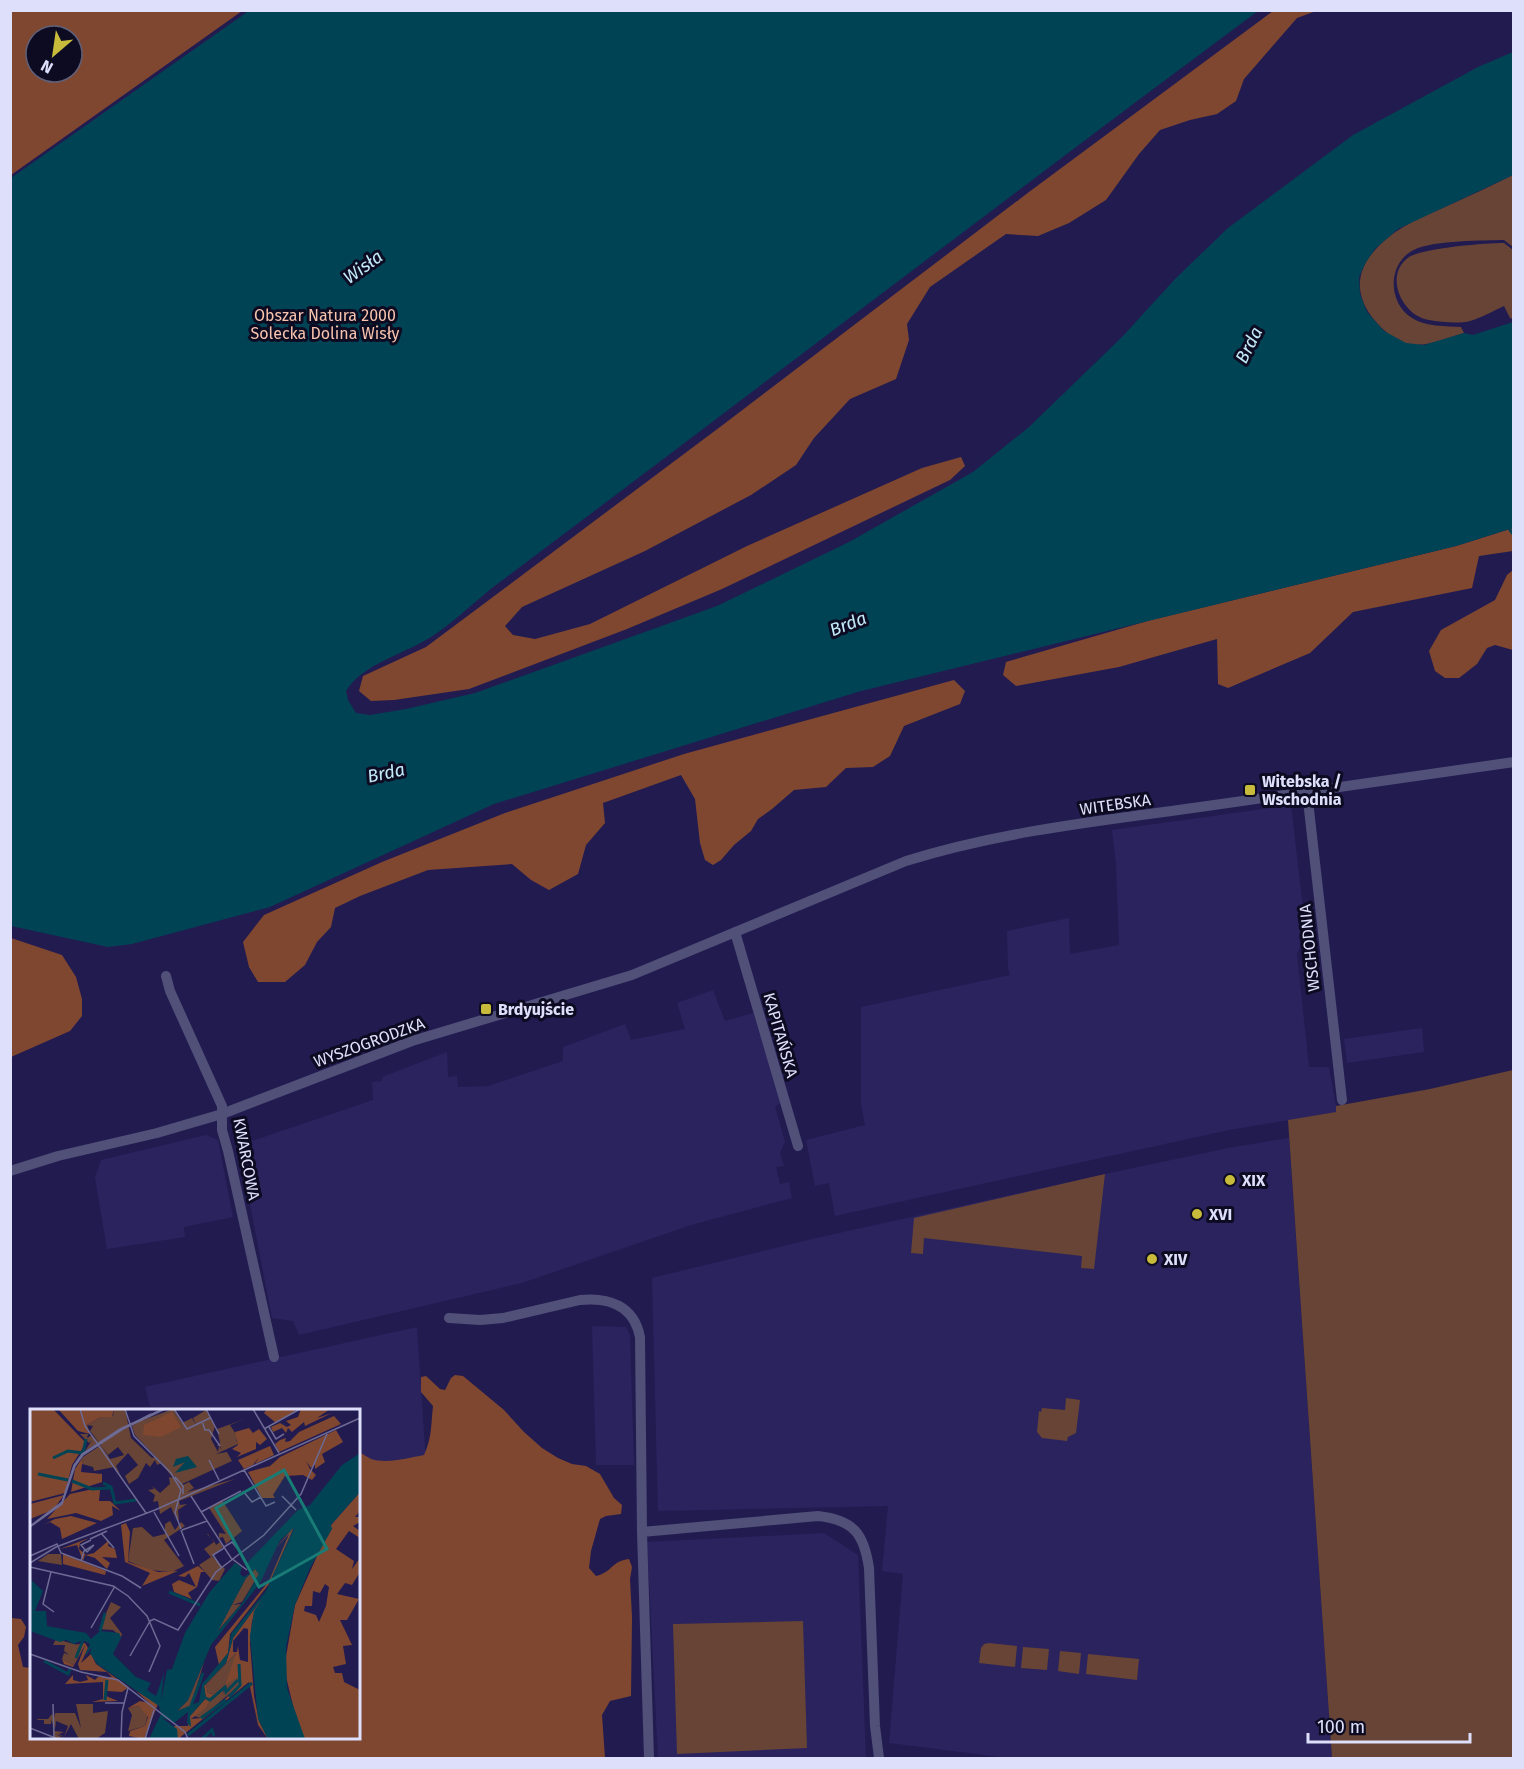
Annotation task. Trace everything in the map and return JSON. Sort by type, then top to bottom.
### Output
[{"type":"street","name":"WITEBSKA","points":[[735,932],[906,861],[994,838],[1062,826],[1514,762]]},
{"type":"street","name":"WSCHODNIA","points":[[1307,792],[1342,1100]]},
{"type":"street","name":"WYSZOGRODZKA","points":[[10,1171],[58,1156],[157,1133],[222,1114],[412,1041],[632,975],[735,932]]},
{"type":"street","name":"KAPITAŃSKA","points":[[735,932],[798,1146]]},
{"type":"street","name":"KWARCOWA","points":[[166,976],[170,991],[222,1106],[222,1130],[277,1354]]},
{"type":"street","points":[[449,1318],[480,1320],[503,1318],[590,1299],[617,1305],[626,1310],[638,1326],[649,1758]]},
{"type":"street","points":[[642,1532],[818,1516],[836,1518],[850,1525],[864,1544],[869,1568],[876,1745],[879,1758]]},
{"type":"street","points":[[876,1745],[884,1758]]},
{"type":"shaded area","points":[[11,10],[242,11],[11,175]]},
{"type":"shaded area","points":[[1273,11],[1316,11],[1297,18],[1244,79],[1236,101],[1217,114],[1160,130],[1139,154],[1106,200],[1069,223],[1038,236],[1006,234],[930,287],[907,324],[909,340],[896,379],[850,399],[814,438],[796,465],[751,495],[645,551],[522,607],[505,626],[513,635],[535,639],[590,624],[747,546],[922,468],[961,457],[965,466],[950,480],[722,589],[627,629],[469,689],[394,700],[371,701],[359,691],[363,676],[426,647]]},
{"type":"shaded area","points":[[1513,175],[1513,247],[1504,240],[1428,245],[1410,252],[1397,267],[1394,276],[1395,295],[1404,312],[1423,323],[1461,327],[1464,333],[1420,345],[1397,340],[1379,325],[1364,304],[1360,285],[1364,267],[1369,258],[1384,241],[1409,224]]},
{"type":"shaded area","points":[[1504,243],[1513,250],[1513,319],[1510,318],[1504,306],[1470,321],[1455,323],[1429,320],[1411,311],[1399,294],[1397,274],[1401,265],[1409,257],[1441,249]]},
{"type":"shaded area","points":[[1513,528],[1513,551],[1479,556],[1472,588],[1353,612],[1310,653],[1228,688],[1218,684],[1217,639],[1119,667],[1016,686],[1003,675],[1006,662],[1151,620],[1456,546]]},
{"type":"shaded area","points":[[1513,570],[1513,650],[1495,645],[1487,648],[1477,664],[1459,678],[1445,678],[1435,671],[1429,651],[1441,630],[1495,600],[1507,575]]},
{"type":"shaded area","points":[[954,680],[965,691],[960,704],[904,726],[890,756],[873,767],[846,768],[826,787],[794,790],[758,819],[751,831],[713,865],[705,860],[700,843],[695,799],[681,775],[603,803],[605,823],[586,845],[578,874],[549,890],[531,880],[512,864],[428,870],[335,908],[331,927],[317,942],[305,965],[285,982],[258,982],[249,967],[243,942],[264,915],[382,862],[505,813],[684,754]]},
{"type":"shaded area","points":[[1291,805],[1306,934],[1299,935],[1300,947],[1297,954],[1309,1067],[1329,1067],[1337,1112],[1229,1130],[835,1216],[829,1183],[815,1186],[806,1140],[865,1125],[861,1105],[861,1007],[1010,975],[1007,931],[1069,918],[1070,954],[1119,945],[1116,864],[1112,830]]},
{"type":"shaded area","points":[[11,938],[62,955],[76,977],[82,999],[82,1016],[70,1031],[11,1057]]},
{"type":"shaded area","points":[[713,990],[725,1021],[753,1013],[782,1103],[775,1106],[785,1142],[780,1153],[784,1166],[776,1167],[780,1184],[789,1182],[792,1198],[691,1225],[522,1283],[299,1335],[293,1321],[272,1318],[240,1142],[255,1140],[373,1100],[372,1082],[382,1081],[382,1077],[447,1052],[448,1077],[457,1076],[458,1087],[488,1086],[563,1061],[563,1047],[625,1024],[631,1040],[685,1029],[677,1003]]},
{"type":"shaded area","points":[[1422,1028],[1424,1052],[1347,1063],[1344,1039]]},
{"type":"shaded area","points":[[1513,1070],[1513,1758],[1332,1758],[1288,1120],[1336,1112],[1336,1106],[1430,1089]]},
{"type":"shaded area","points":[[206,1135],[218,1140],[233,1217],[184,1227],[185,1237],[107,1249],[95,1178],[101,1160]]},
{"type":"shaded area","points":[[1289,1138],[1332,1758],[1008,1758],[889,1743],[903,1574],[882,1571],[888,1506],[658,1511],[652,1278],[812,1239],[1105,1174],[1228,1148]]},
{"type":"shaded area","points":[[1105,1174],[1094,1269],[1081,1268],[1082,1256],[924,1238],[923,1254],[911,1253],[914,1218]]},
{"type":"shaded area","points":[[592,1326],[626,1327],[630,1335],[634,1465],[596,1465]]},
{"type":"shaded area","points":[[417,1327],[426,1463],[360,1481],[360,1409],[151,1409],[145,1387]]},
{"type":"shaded area","points":[[455,1375],[463,1376],[504,1410],[542,1448],[558,1458],[572,1464],[586,1466],[600,1474],[614,1498],[622,1505],[621,1514],[600,1519],[589,1568],[596,1576],[623,1560],[629,1559],[632,1567],[630,1579],[631,1696],[610,1701],[602,1715],[605,1758],[11,1758],[11,1618],[21,1619],[26,1627],[24,1637],[18,1645],[23,1667],[30,1668],[30,1739],[360,1739],[360,1453],[371,1459],[384,1461],[424,1455],[430,1437],[433,1406],[421,1392],[421,1377],[426,1376],[440,1389],[445,1390]]},
{"type":"shaded area","points":[[1066,1398],[1080,1400],[1076,1433],[1068,1437],[1067,1441],[1042,1438],[1037,1432],[1039,1411],[1041,1412],[1042,1408],[1065,1410]]},
{"type":"shaded area","points":[[824,1533],[858,1555],[866,1758],[658,1758],[647,1542]]},
{"type":"shaded area","points":[[803,1621],[807,1748],[677,1754],[673,1624]]},
{"type":"shaded area","points":[[984,1644],[1017,1646],[1015,1667],[979,1663],[981,1648]]},
{"type":"shaded area","points":[[1023,1647],[1049,1649],[1047,1670],[1021,1668]]},
{"type":"shaded area","points":[[1060,1651],[1081,1653],[1079,1674],[1058,1671]]},
{"type":"shaded area","points":[[1088,1654],[1139,1659],[1137,1680],[1086,1674]]},
{"type":"water","name":"Obszar Natura 2000 Solecka Dolina Wisły","points":[[250,10],[1258,11],[492,588],[439,632],[362,674],[346,691],[348,700],[356,713],[370,715],[406,709],[475,693],[717,606],[849,542],[973,472],[1029,427],[1122,337],[1176,278],[1228,228],[1353,135],[1478,67],[1513,52],[1513,175],[1398,229],[1375,249],[1359,277],[1360,294],[1367,312],[1384,331],[1406,343],[1424,345],[1464,333],[1473,335],[1513,322],[1513,528],[1456,546],[861,691],[494,804],[270,907],[132,944],[108,947],[11,926],[11,178]]},
{"type":"waterway","points":[[1510,530],[1514,535]]},
{"type":"place","name":"Witebska / Wschodnia","points":[[1250,790]]},
{"type":"place","name":"Brdyujście","points":[[486,1009]]},
{"type":"place","name":"XIX","points":[[1230,1180]]},
{"type":"place","name":"XVI","points":[[1197,1214]]},
{"type":"place","name":"XIV","points":[[1152,1259]]},
{"type":"water label","name":"Wisła","points":[[363,267]]},
{"type":"water label","name":"Brda","points":[[1249,345]]},
{"type":"water label","name":"Brda","points":[[848,624]]},
{"type":"water label","name":"Brda","points":[[386,773]]}]
